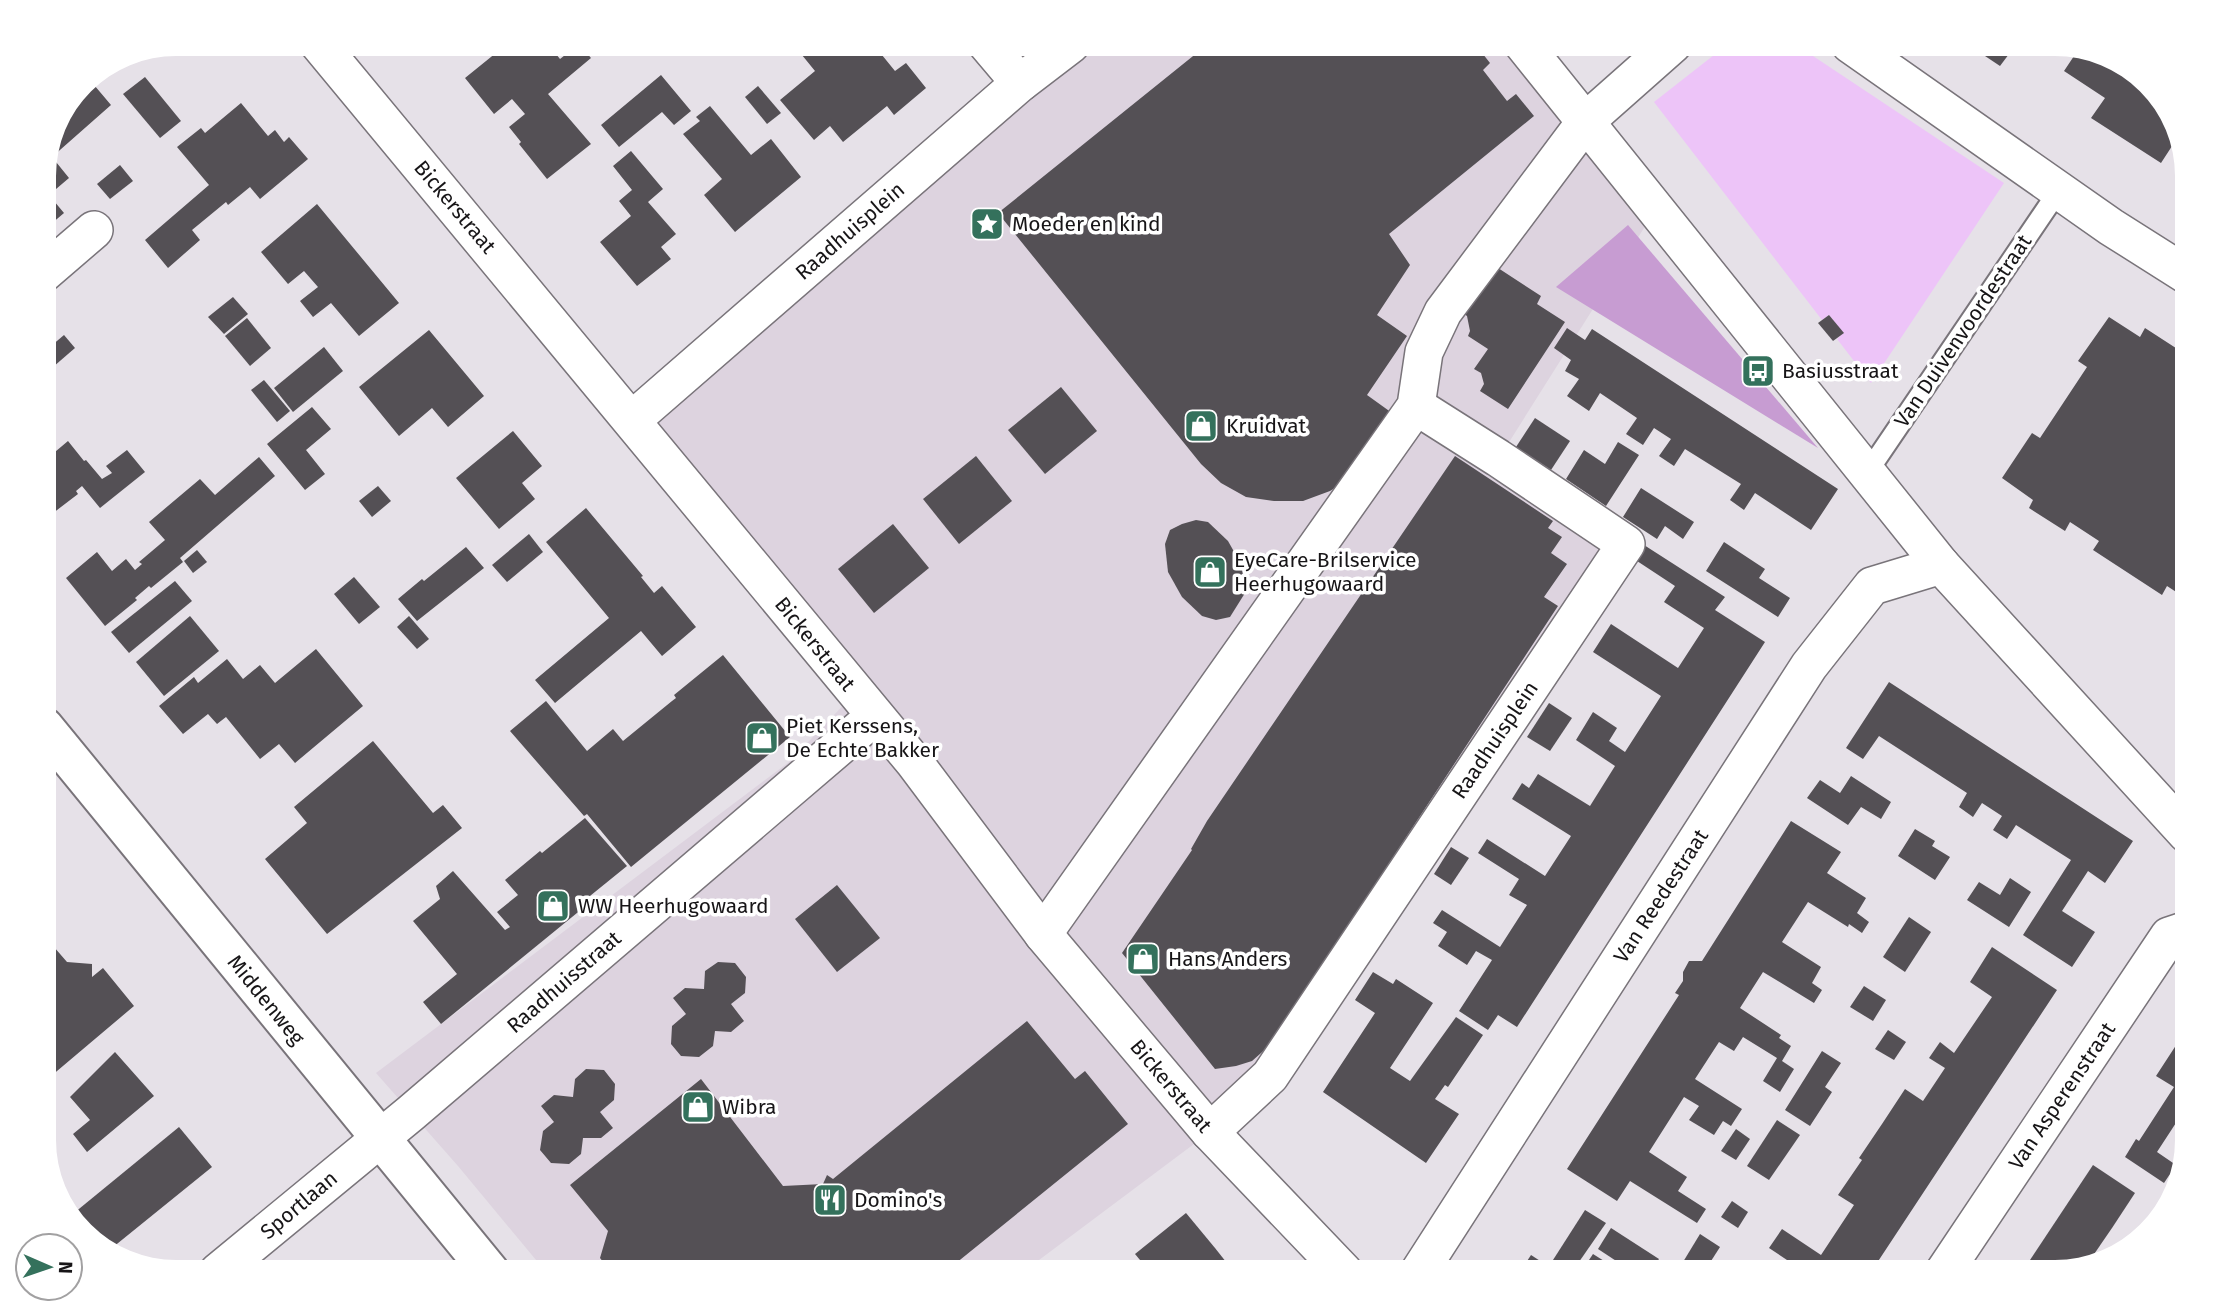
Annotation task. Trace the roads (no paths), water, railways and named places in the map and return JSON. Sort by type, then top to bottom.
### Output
[{"type":"street","name":"Bickerstraat","points":[[329,56],[914,762],[1043,934],[1210,1132],[1333,1260]]},
{"type":"street","points":[[997,56],[1020,83]]},
{"type":"street","name":"Raadhuisplein","points":[[632,420],[1020,83],[1055,56]]},
{"type":"street","points":[[1533,56],[1941,565],[2175,821]]},
{"type":"street","points":[[1043,934],[1416,406],[1424,352],[1443,312],[1586,121],[1659,56]]},
{"type":"street","points":[[1894,56],[2059,190],[2175,267]]},
{"type":"street","points":[[56,263],[94,230]]},
{"type":"street","name":"Raadhuisplein","points":[[1210,1132],[1270,1076],[1626,544],[1499,458],[1416,406]]},
{"type":"street","name":"Van Reedestraat","points":[[1427,1260],[1809,666],[1872,586],[1941,565]]},
{"type":"street","name":"Raadhuisstraat","points":[[380,1138],[874,717]]},
{"type":"street","name":"Middenweg","points":[[56,742],[480,1260]]},
{"type":"street","name":"Van Asperenstraat","points":[[1952,1260],[2169,936],[2175,934]]},
{"type":"street","name":"Sportlaan","points":[[233,1260],[380,1138]]},
{"type":"lane","name":"Van Duivenvoordestraat","points":[[1867,472],[2059,190]]},
{"type":"place","name":"Moeder en kind","points":[[987,224]]},
{"type":"place","name":"Basiusstraat","points":[[1758,371]]},
{"type":"place","name":"Kruidvat","points":[[1201,426]]},
{"type":"place","name":"EyeCare-Brilservice Heerhugowaard","points":[[1210,572]]},
{"type":"place","name":"Piet Kerssens, De Echte Bakker","points":[[762,738]]},
{"type":"place","name":"WW Heerhugowaard","points":[[553,906]]},
{"type":"place","name":"Hans Anders","points":[[1143,959]]},
{"type":"place","name":"Wibra","points":[[698,1107]]},
{"type":"place","name":"Domino's","points":[[830,1200]]}]
